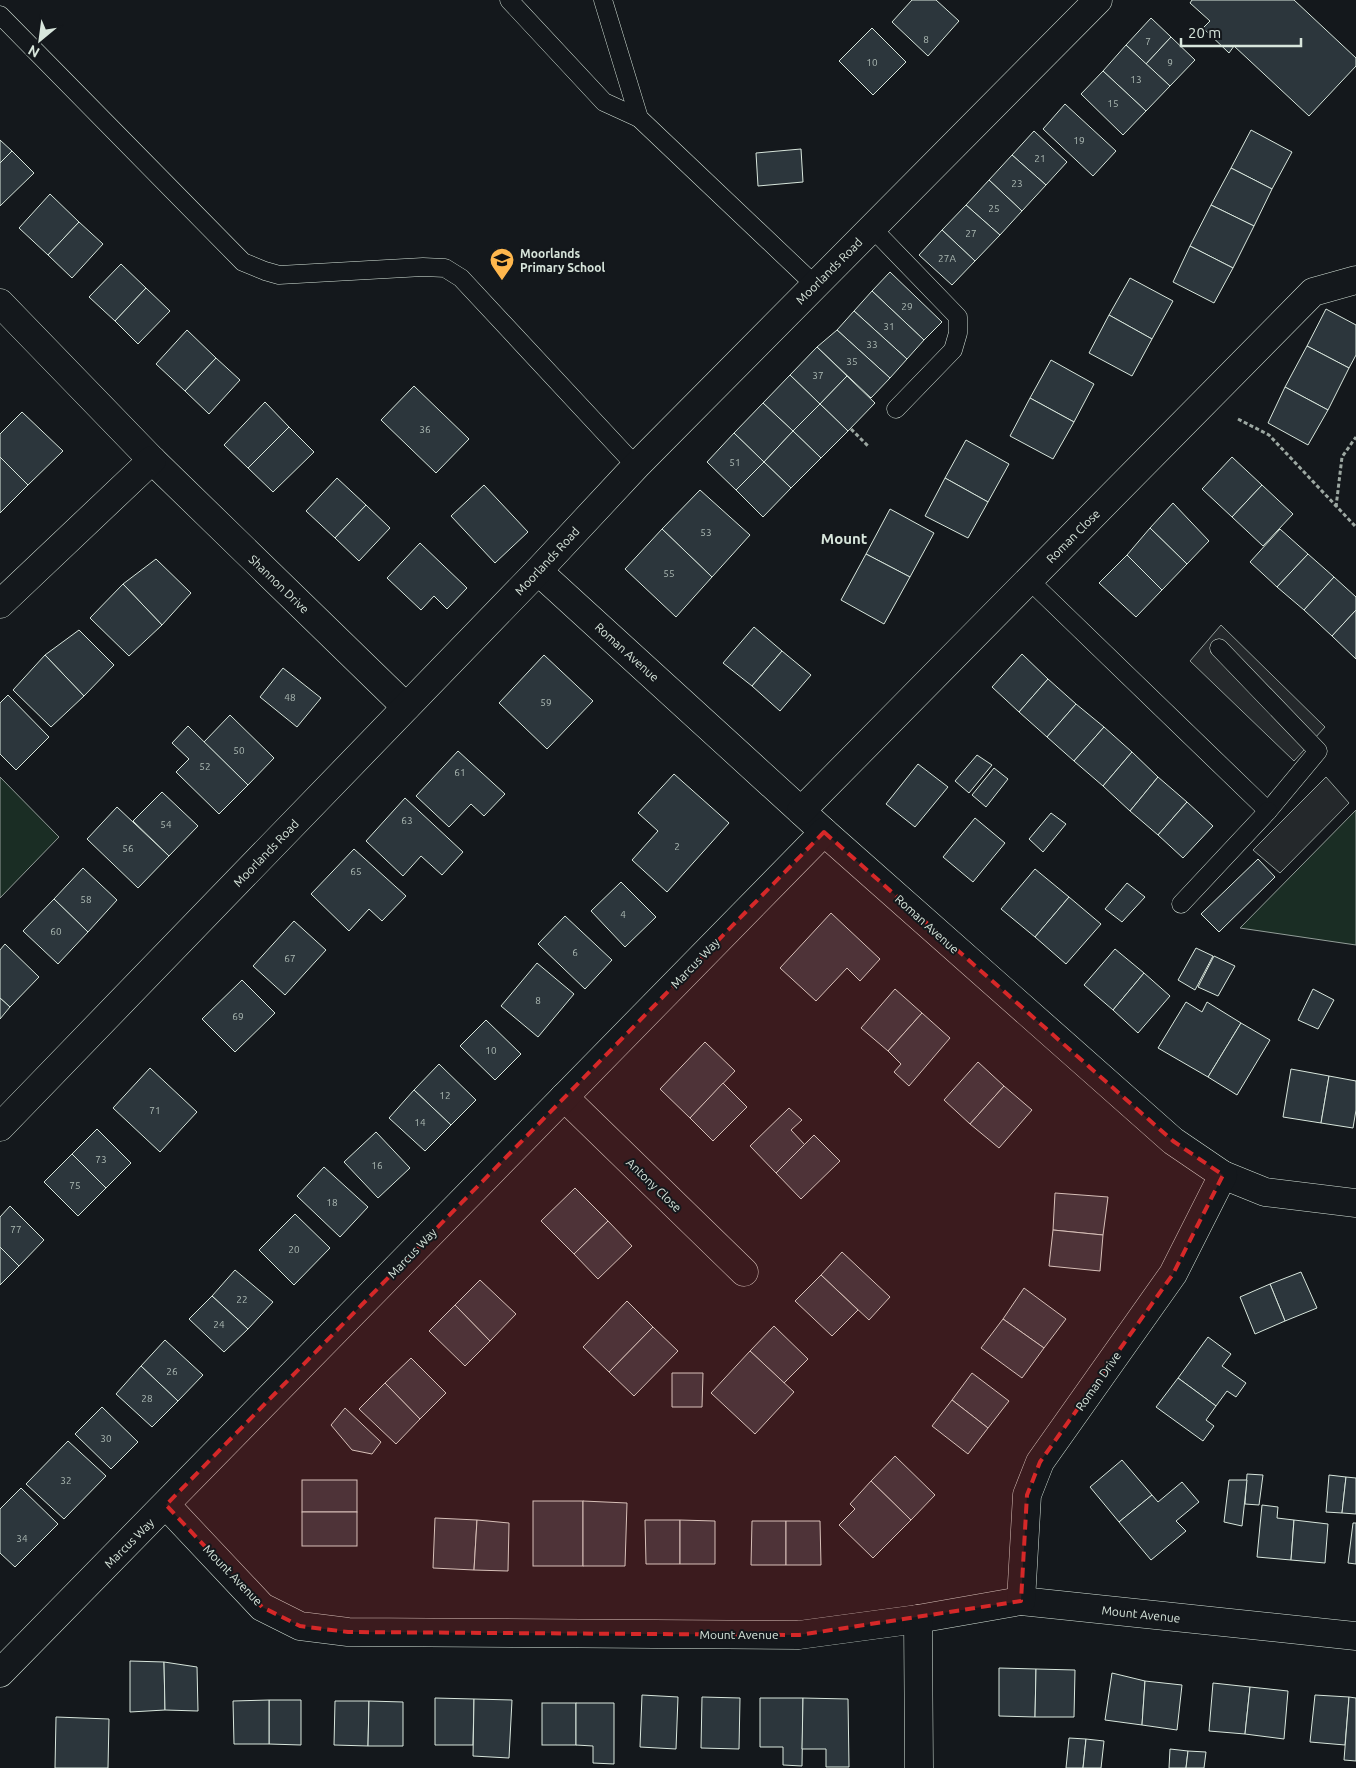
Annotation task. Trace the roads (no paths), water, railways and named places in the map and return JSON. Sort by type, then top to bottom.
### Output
[{"type":"street","name":"Moorlands Road","points":[[0,1127],[538,571],[636,466],[1098,0]]},
{"type":"street","name":"Roman Close","points":[[800,811],[1313,292],[1356,280]]},
{"type":"street","name":"Shannon Drive","points":[[0,303],[152,460],[406,707]]},
{"type":"street","points":[[0,604],[152,460]]},
{"type":"street","name":"Roman Avenue","points":[[538,571],[800,811],[1172,1141],[1223,1175],[1265,1192],[1356,1203]]},
{"type":"street","name":"Marcus Way","points":[[0,1673],[824,832]]},
{"type":"street","name":"Antony Close","points":[[564,1097],[744,1272]]},
{"type":"street","name":"Roman Drive","points":[[1021,1601],[1027,1495],[1040,1462],[1173,1274],[1223,1175]]},
{"type":"street","name":"Mount Avenue","points":[[166,1505],[262,1606],[300,1626],[348,1632],[799,1635],[918,1619],[1021,1601],[1356,1636]]},
{"type":"street","points":[[918,1619],[919,1768]]},
{"type":"lane","points":[[508,0],[604,102],[638,118],[815,285]]},
{"type":"lane","points":[[603,0],[638,118]]},
{"type":"lane","points":[[0,15],[243,262],[265,272],[279,274],[423,267],[446,268],[461,278],[636,466]]},
{"type":"lane","points":[[872,228],[958,317],[958,333],[953,350],[896,409]]},
{"type":"lane","points":[[1029,580],[1268,811]]},
{"type":"lane","points":[[1180,904],[1268,811],[1318,751],[1218,648]]},
{"type":"place","name":"Moorlands Primary School","points":[[502,281]]},
{"type":"district","name":"Mount","points":[[844,538]]}]
